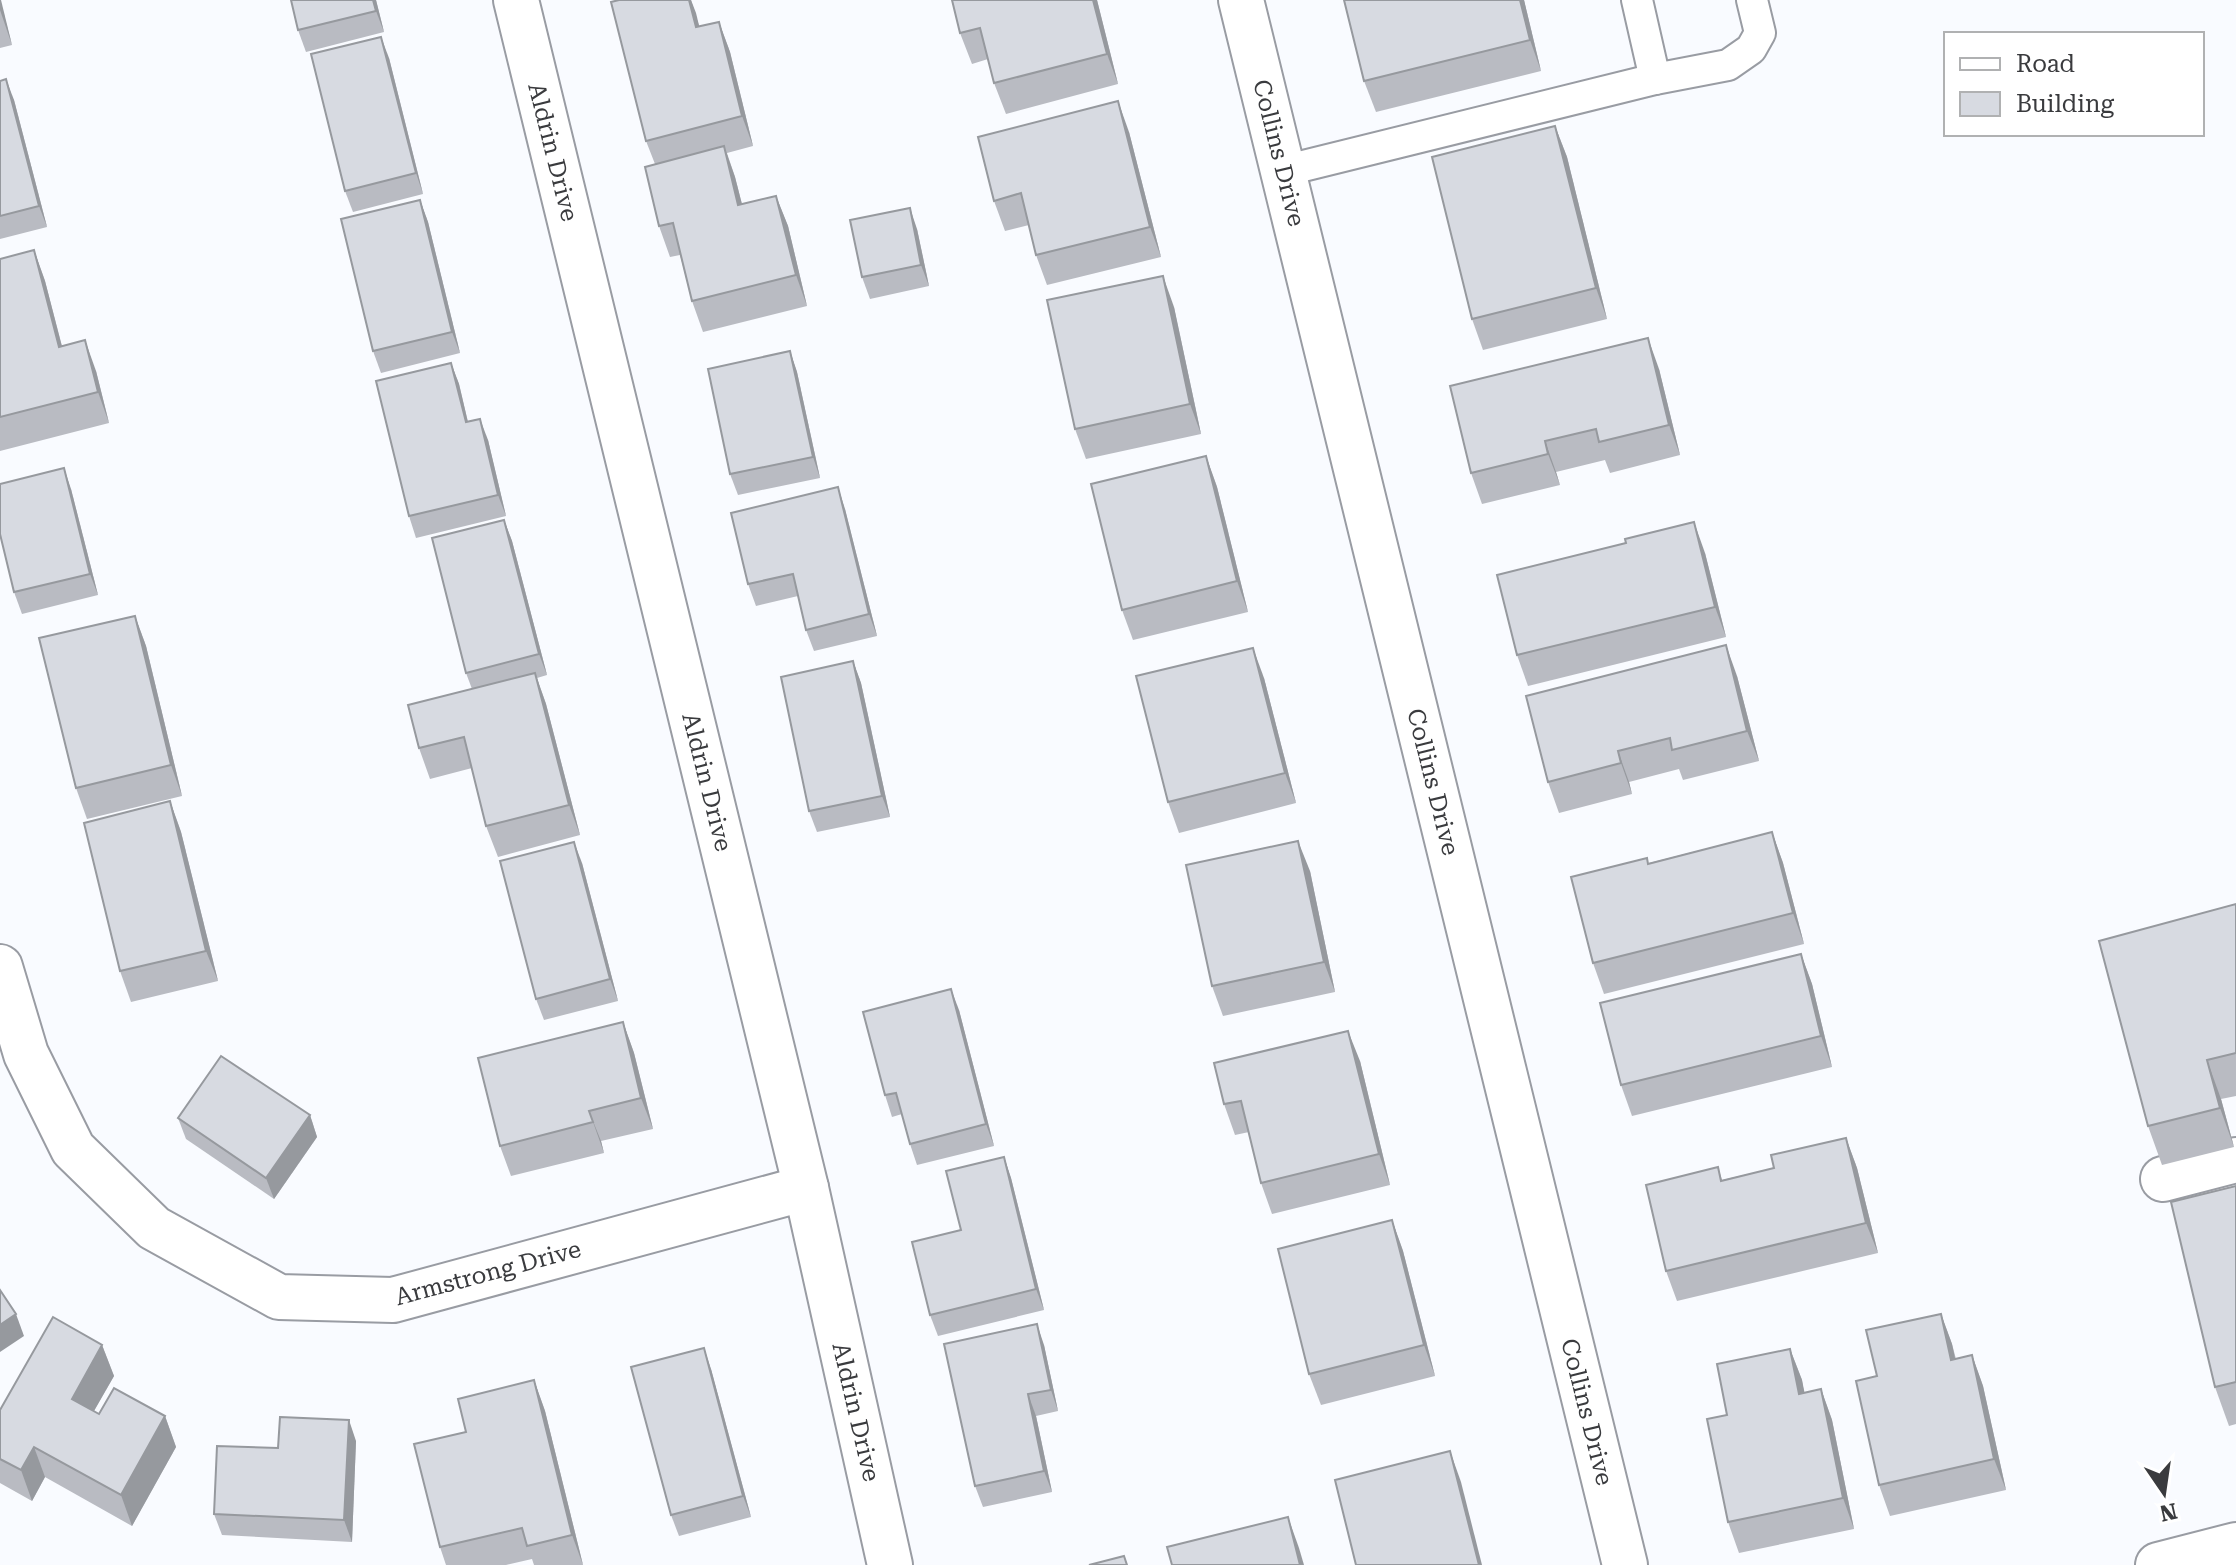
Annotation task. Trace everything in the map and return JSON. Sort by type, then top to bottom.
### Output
[{"type":"street","name":"Aldrin Drive","points":[[516,0],[806,1188],[890,1565]]},
{"type":"street","name":"Collins Drive","points":[[1241,0],[1625,1565]]},
{"type":"street","name":"Armstrong Drive","points":[[0,967],[26,1054],[73,1149],[154,1228],[279,1297],[393,1300],[806,1188]]},
{"type":"street","points":[[2163,1179],[2236,1160]]},
{"type":"street","points":[[2158,1565],[2236,1545]]},
{"type":"lane","points":[[1637,0],[1655,79]]},
{"type":"lane","points":[[1283,171],[1655,79],[1728,65],[1751,49],[1760,33],[1752,0]]},
{"type":"building","points":[[291,0],[373,0],[376,11],[298,30]]},
{"type":"building","points":[[689,0],[696,27],[719,22],[742,116],[646,141],[611,2]]},
{"type":"building","points":[[952,0],[1093,0],[1107,54],[994,83],[980,28],[960,33]]},
{"type":"building","points":[[1344,0],[1520,0],[1530,40],[1364,81]]},
{"type":"building","points":[[381,37],[416,173],[345,191],[311,54]]},
{"type":"building","points":[[6,79],[39,206],[0,216],[0,81]]},
{"type":"building","points":[[1118,101],[1150,227],[1036,255],[1021,193],[994,201],[978,137]]},
{"type":"building","points":[[1555,126],[1596,288],[1472,319],[1432,157]]},
{"type":"building","points":[[724,146],[738,205],[776,196],[796,275],[692,301],[673,223],[659,226],[645,167]]},
{"type":"building","points":[[420,200],[452,332],[373,351],[341,219]]},
{"type":"building","points":[[910,208],[921,265],[862,277],[850,220]]},
{"type":"building","points":[[34,250],[59,347],[85,340],[98,392],[0,417],[0,259]]},
{"type":"building","points":[[1163,276],[1190,404],[1075,429],[1047,300]]},
{"type":"building","points":[[1648,338],[1669,425],[1599,442],[1596,429],[1545,441],[1548,454],[1471,473],[1450,386]]},
{"type":"building","points":[[790,351],[813,457],[730,474],[708,369]]},
{"type":"building","points":[[451,363],[466,422],[480,419],[498,495],[409,516],[376,381]]},
{"type":"building","points":[[1206,456],[1237,581],[1122,610],[1091,484]]},
{"type":"building","points":[[64,468],[90,574],[14,592],[0,534],[0,484]]},
{"type":"building","points":[[838,487],[869,614],[806,630],[793,574],[748,584],[731,513]]},
{"type":"building","points":[[504,520],[539,654],[466,673],[432,538]]},
{"type":"building","points":[[1694,522],[1715,607],[1517,655],[1497,575],[1626,543],[1625,539]]},
{"type":"building","points":[[135,616],[171,765],[76,788],[39,638]]},
{"type":"building","points":[[1726,645],[1747,731],[1672,750],[1670,738],[1618,751],[1621,763],[1548,782],[1526,696]]},
{"type":"building","points":[[1253,648],[1285,773],[1168,802],[1136,676]]},
{"type":"building","points":[[853,661],[882,796],[809,811],[781,677]]},
{"type":"building","points":[[535,673],[569,805],[486,826],[464,737],[419,748],[408,705]]},
{"type":"building","points":[[170,801],[206,951],[120,971],[84,823]]},
{"type":"building","points":[[1772,832],[1793,913],[1593,963],[1571,877],[1647,858],[1648,864]]},
{"type":"building","points":[[1298,841],[1324,962],[1212,986],[1186,865]]},
{"type":"building","points":[[574,842],[610,979],[536,999],[500,861]]},
{"type":"building","points":[[2236,904],[2236,1053],[2207,1060],[2220,1108],[2148,1126],[2099,941]]},
{"type":"building","points":[[1801,954],[1821,1036],[1621,1085],[1600,1003]]},
{"type":"building","points":[[951,989],[986,1124],[910,1144],[896,1093],[885,1095],[863,1012]]},
{"type":"building","points":[[623,1022],[641,1098],[589,1111],[593,1122],[500,1146],[478,1058]]},
{"type":"building","points":[[1348,1031],[1379,1154],[1261,1183],[1241,1101],[1224,1104],[1214,1063]]},
{"type":"building","points":[[221,1056],[310,1115],[266,1178],[178,1118]]},
{"type":"building","points":[[1846,1138],[1866,1223],[1666,1271],[1646,1185],[1718,1167],[1721,1181],[1774,1168],[1771,1155]]},
{"type":"building","points":[[1004,1157],[1036,1289],[930,1315],[912,1242],[961,1230],[946,1171]]},
{"type":"building","points":[[2236,1186],[2236,1382],[2215,1387],[2171,1202]]},
{"type":"building","points":[[1392,1220],[1424,1345],[1309,1374],[1278,1249]]},
{"type":"building","points":[[0,1290],[16,1314],[0,1325]]},
{"type":"building","points":[[1941,1314],[1951,1360],[1972,1355],[1994,1459],[1879,1485],[1856,1381],[1877,1376],[1866,1330]]},
{"type":"building","points":[[53,1317],[102,1345],[72,1399],[99,1414],[114,1388],[165,1416],[121,1495],[34,1447],[21,1470],[0,1459],[0,1410]]},
{"type":"building","points":[[1037,1324],[1051,1390],[1028,1394],[1044,1471],[975,1486],[944,1344]]},
{"type":"building","points":[[704,1348],[743,1496],[671,1515],[631,1367]]},
{"type":"building","points":[[1790,1349],[1799,1394],[1821,1389],[1843,1498],[1728,1522],[1707,1419],[1727,1415],[1717,1364]]},
{"type":"building","points":[[534,1380],[572,1535],[527,1546],[522,1528],[440,1547],[414,1444],[466,1432],[458,1399]]},
{"type":"building","points":[[280,1417],[349,1420],[344,1520],[214,1514],[217,1446],[278,1448]]},
{"type":"building","points":[[1450,1451],[1479,1565],[1356,1565],[1335,1480]]},
{"type":"building","points":[[1288,1517],[1300,1565],[1172,1565],[1167,1547]]},
{"type":"building","points":[[1124,1556],[1127,1565],[1089,1565]]}]
